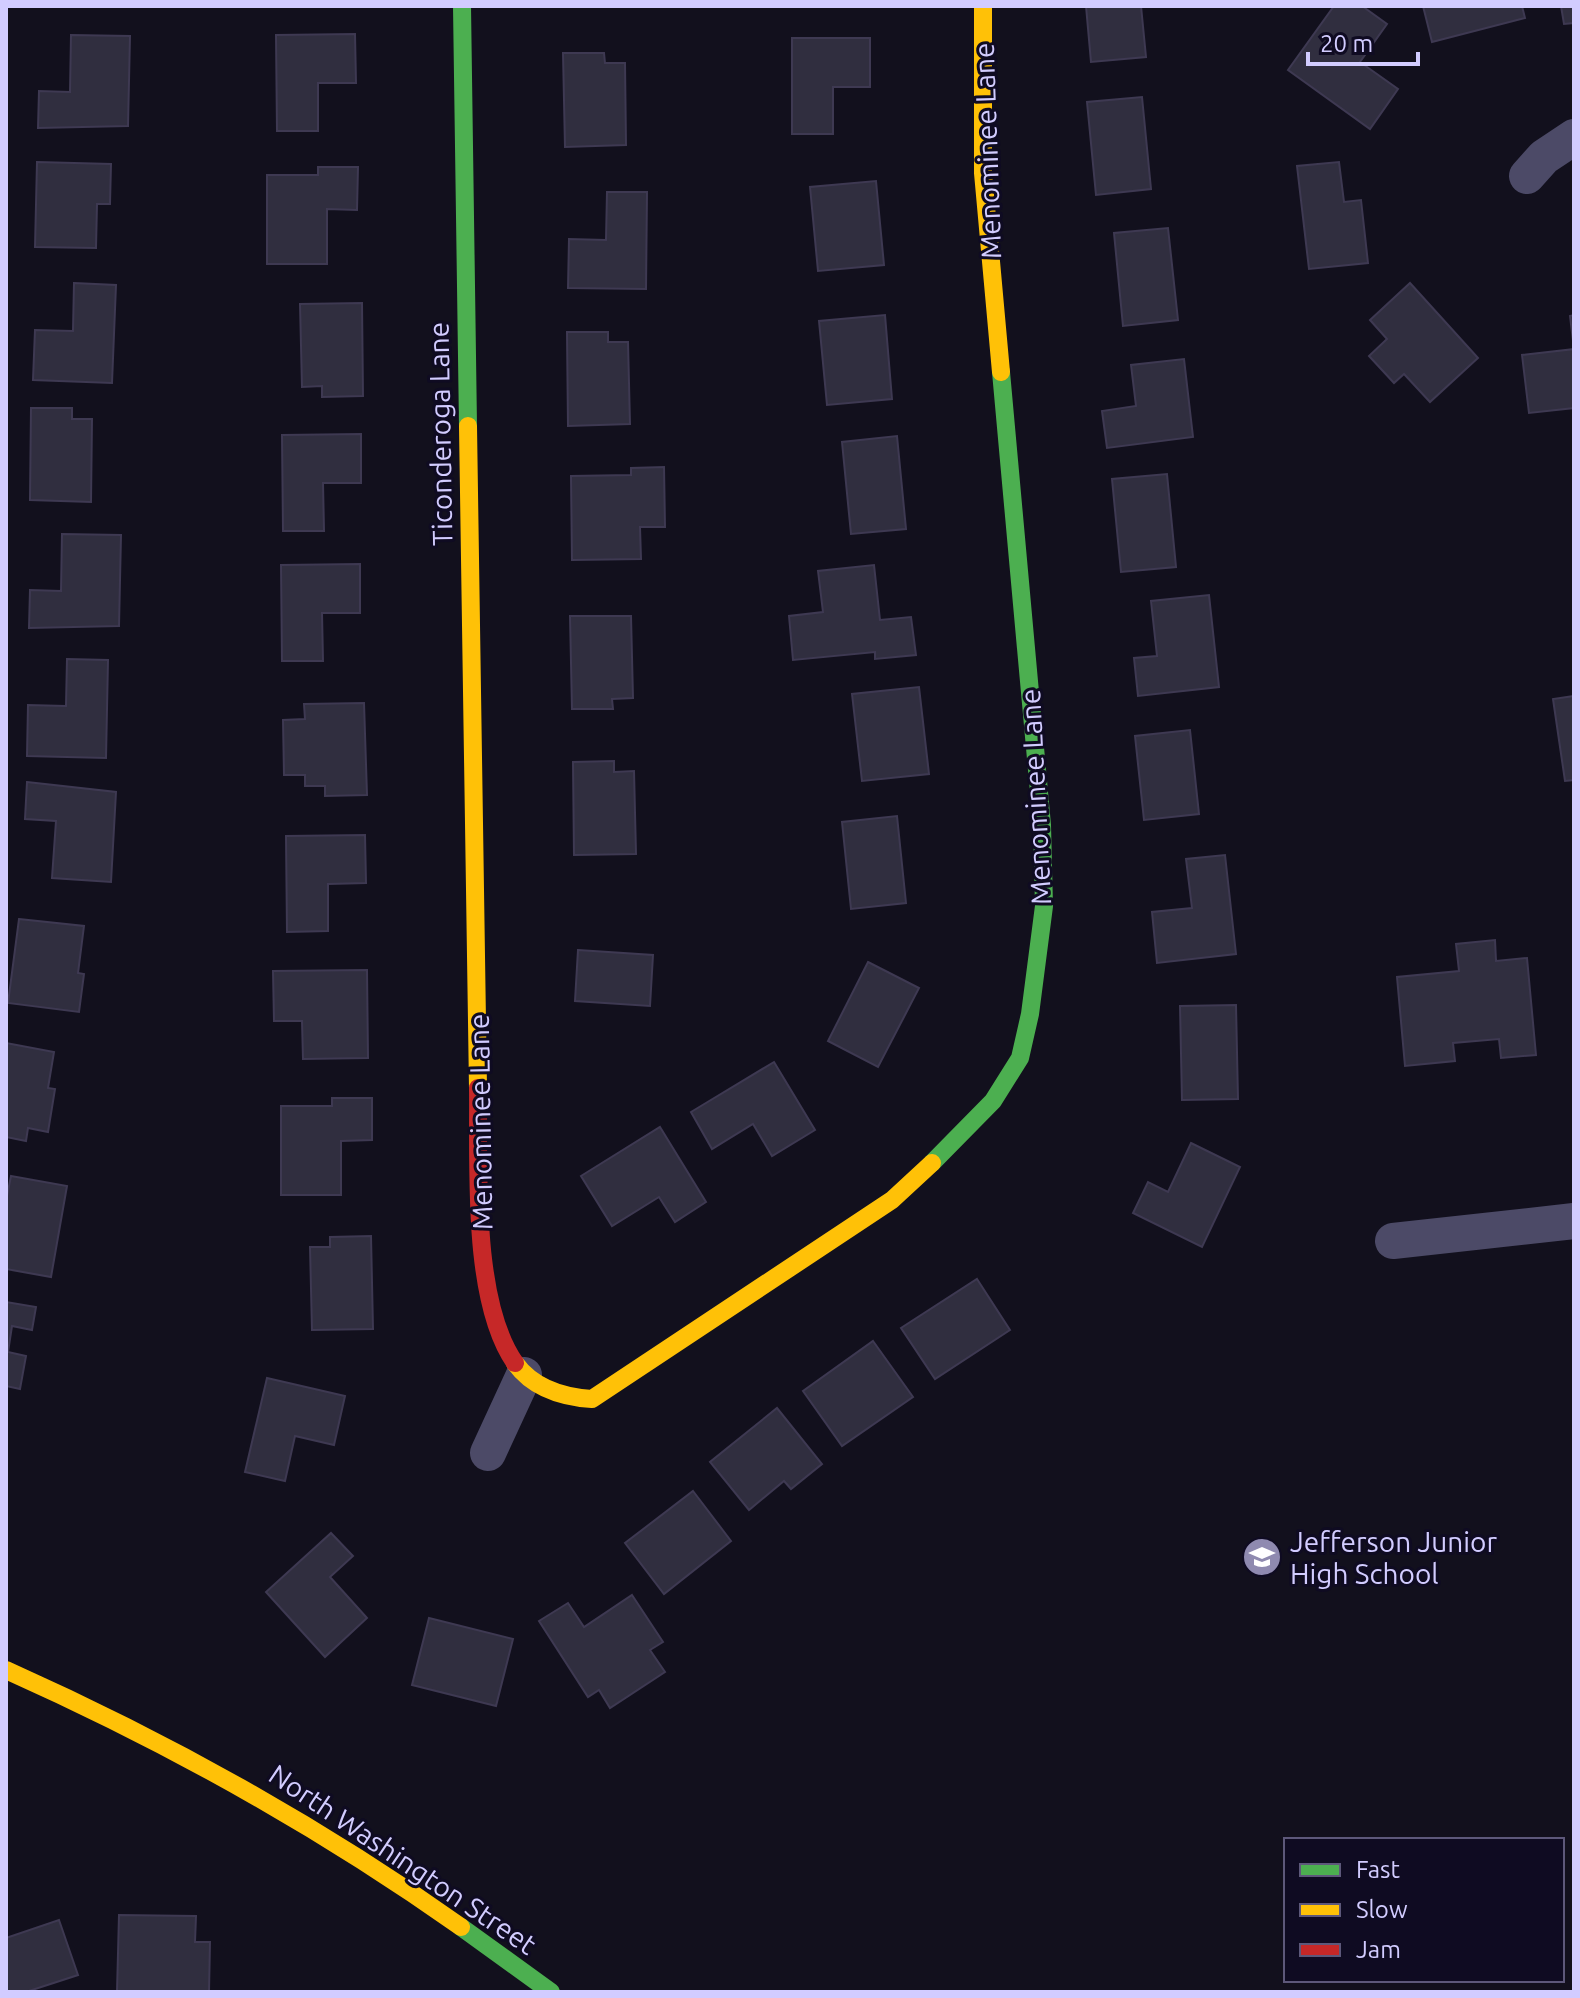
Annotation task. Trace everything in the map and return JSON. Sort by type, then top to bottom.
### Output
[{"type":"street","name":"Ticonderoga Lane","points":[[462,6],[475,860]]},
{"type":"street","name":"Menominee Lane","points":[[475,860],[480,1201],[485,1273],[502,1344],[524,1375],[543,1388],[573,1398],[592,1399],[892,1200],[947,1150],[993,1101],[1020,1058],[1030,1014],[1044,906],[1042,825],[983,173],[983,6]]},
{"type":"street","points":[[1527,176],[1544,157],[1574,137]]},
{"type":"street","points":[[1393,1241],[1574,1221]]},
{"type":"street","points":[[488,1453],[524,1375]]},
{"type":"street","name":"North Washington Street","points":[[6,1670],[126,1724],[282,1808],[396,1881],[551,1992]]},
{"type":"building","points":[[1086,6],[1141,6],[1146,57],[1091,62]]},
{"type":"building","points":[[1334,6],[1362,6],[1387,24],[1360,62],[1398,89],[1370,129],[1288,70]]},
{"type":"building","points":[[1423,6],[1522,6],[1525,18],[1432,42]]},
{"type":"building","points":[[1561,6],[1574,6],[1574,23],[1564,24]]},
{"type":"building","points":[[355,34],[356,83],[318,83],[318,131],[277,131],[276,35]]},
{"type":"building","points":[[71,35],[130,36],[128,126],[38,128],[39,91],[70,92]]},
{"type":"building","points":[[792,38],[870,38],[870,87],[833,87],[833,134],[792,134]]},
{"type":"building","points":[[563,53],[604,53],[605,63],[625,63],[626,145],[565,147]]},
{"type":"building","points":[[1142,97],[1151,189],[1096,195],[1087,102]]},
{"type":"building","points":[[37,162],[111,164],[110,204],[97,204],[96,248],[35,247]]},
{"type":"building","points":[[1339,162],[1344,202],[1361,200],[1368,263],[1309,269],[1297,166]]},
{"type":"building","points":[[318,167],[358,167],[357,210],[327,209],[327,264],[267,264],[267,175],[318,175]]},
{"type":"building","points":[[876,181],[884,265],[818,271],[810,187]]},
{"type":"building","points":[[607,192],[647,192],[646,289],[568,288],[569,239],[606,240]]},
{"type":"building","points":[[1168,228],[1178,320],[1123,326],[1114,233]]},
{"type":"building","points":[[74,283],[116,285],[112,383],[33,380],[35,330],[73,331]]},
{"type":"building","points":[[1410,283],[1478,358],[1430,402],[1404,374],[1394,383],[1369,356],[1387,339],[1370,320]]},
{"type":"building","points":[[362,303],[363,396],[322,397],[322,386],[302,387],[300,304]]},
{"type":"building","points":[[885,315],[892,399],[827,405],[819,321]]},
{"type":"building","points":[[1574,315],[1574,349],[1570,316]]},
{"type":"building","points":[[567,332],[608,332],[608,342],[628,342],[630,424],[568,426]]},
{"type":"building","points":[[1574,349],[1574,408],[1529,413],[1522,355]]},
{"type":"building","points":[[1184,359],[1193,437],[1107,448],[1102,411],[1136,406],[1131,365]]},
{"type":"building","points":[[31,408],[72,408],[72,419],[92,419],[91,502],[30,500]]},
{"type":"building","points":[[361,434],[361,483],[323,483],[324,531],[283,531],[282,435]]},
{"type":"building","points":[[897,436],[906,529],[851,534],[842,442]]},
{"type":"building","points":[[664,467],[665,527],[640,527],[641,559],[572,560],[571,476],[631,475],[631,468]]},
{"type":"building","points":[[1167,474],[1176,567],[1121,572],[1112,479]]},
{"type":"building","points":[[62,534],[121,535],[119,626],[29,628],[30,590],[61,591]]},
{"type":"building","points":[[360,564],[360,613],[322,613],[323,661],[282,661],[281,565]]},
{"type":"building","points":[[874,565],[880,620],[911,617],[916,655],[875,659],[875,652],[793,660],[789,616],[823,612],[818,571]]},
{"type":"building","points":[[1209,595],[1219,687],[1138,696],[1134,658],[1157,656],[1151,601]]},
{"type":"building","points":[[570,616],[631,616],[633,698],[612,699],[613,709],[572,709]]},
{"type":"building","points":[[67,659],[108,660],[106,758],[27,756],[28,705],[66,706]]},
{"type":"building","points":[[919,687],[929,774],[862,781],[852,694]]},
{"type":"building","points":[[1574,696],[1574,780],[1565,781],[1553,699]]},
{"type":"building","points":[[364,703],[367,795],[325,796],[325,786],[305,786],[305,775],[284,775],[283,720],[305,719],[304,704]]},
{"type":"building","points":[[1190,730],[1199,814],[1144,820],[1135,736]]},
{"type":"building","points":[[614,761],[614,772],[634,771],[636,854],[574,855],[573,762]]},
{"type":"building","points":[[27,782],[116,792],[111,882],[52,878],[56,821],[25,819]]},
{"type":"building","points":[[897,816],[906,903],[851,909],[842,822]]},
{"type":"building","points":[[365,835],[366,883],[328,884],[328,931],[287,932],[286,836]]},
{"type":"building","points":[[1225,855],[1236,954],[1157,963],[1152,912],[1192,908],[1186,859]]},
{"type":"building","points":[[19,919],[84,926],[78,973],[84,974],[79,1012],[8,1003]]},
{"type":"building","points":[[1495,940],[1496,961],[1527,958],[1536,1055],[1501,1058],[1499,1039],[1453,1043],[1455,1061],[1405,1066],[1397,977],[1459,971],[1456,944]]},
{"type":"building","points":[[578,950],[653,955],[650,1006],[575,1001]]},
{"type":"building","points":[[868,962],[919,988],[878,1067],[828,1041]]},
{"type":"building","points":[[367,970],[368,1058],[303,1059],[302,1021],[274,1021],[273,971]]},
{"type":"building","points":[[1236,1005],[1238,1099],[1182,1100],[1180,1006]]},
{"type":"building","points":[[6,1043],[54,1052],[48,1088],[55,1089],[48,1132],[28,1128],[26,1141],[6,1137]]},
{"type":"building","points":[[774,1062],[815,1130],[772,1156],[753,1124],[712,1149],[691,1112]]},
{"type":"building","points":[[332,1098],[372,1098],[372,1140],[341,1141],[341,1195],[281,1195],[281,1106],[332,1106]]},
{"type":"building","points":[[660,1127],[706,1202],[675,1222],[659,1197],[612,1226],[581,1176]]},
{"type":"building","points":[[1191,1143],[1240,1167],[1202,1247],[1133,1213],[1148,1182],[1168,1192]]},
{"type":"building","points":[[11,1176],[67,1186],[51,1277],[6,1269],[6,1201]]},
{"type":"building","points":[[371,1236],[373,1329],[312,1330],[310,1247],[330,1247],[330,1237]]},
{"type":"building","points":[[977,1279],[1010,1330],[935,1379],[901,1328]]},
{"type":"building","points":[[6,1302],[36,1307],[32,1330],[12,1326],[8,1352],[26,1356],[20,1389],[6,1386]]},
{"type":"building","points":[[873,1341],[913,1397],[842,1446],[803,1391]]},
{"type":"building","points":[[267,1378],[345,1396],[334,1445],[295,1436],[285,1481],[245,1472]]},
{"type":"building","points":[[777,1408],[822,1464],[791,1489],[784,1481],[749,1510],[710,1462]]},
{"type":"building","points":[[693,1491],[731,1541],[664,1594],[625,1543]]},
{"type":"building","points":[[331,1533],[353,1556],[330,1577],[367,1618],[325,1657],[266,1592]]},
{"type":"building","points":[[632,1595],[663,1642],[650,1650],[665,1672],[610,1708],[599,1690],[588,1697],[539,1621],[568,1603],[584,1627]]},
{"type":"building","points":[[429,1618],[513,1639],[496,1706],[412,1685]]},
{"type":"building","points":[[119,1915],[196,1916],[195,1942],[210,1942],[209,1992],[117,1992]]},
{"type":"building","points":[[59,1920],[78,1975],[26,1992],[6,1992],[6,1938]]},
{"type":"traffic: fast","points":[[462,6],[468,426]]},
{"type":"traffic: fast","points":[[932,1163],[993,1101],[1020,1058],[1030,1014],[1044,906],[1042,825],[1001,372]]},
{"type":"traffic: fast","points":[[461,1927],[551,1992]]},
{"type":"traffic: slow","points":[[983,6],[983,173],[1001,372]]},
{"type":"traffic: slow","points":[[468,426],[478,1088]]},
{"type":"traffic: slow","points":[[515,1363],[530,1379],[549,1390],[592,1399],[892,1200],[932,1163]]},
{"type":"traffic: slow","points":[[6,1670],[125,1726],[240,1787],[352,1854],[461,1927]]},
{"type":"traffic: jam","points":[[478,1088],[480,1231],[484,1269],[501,1336],[515,1363]]},
{"type":"place","name":"Jefferson Junior High School","points":[[1262,1557]]}]
